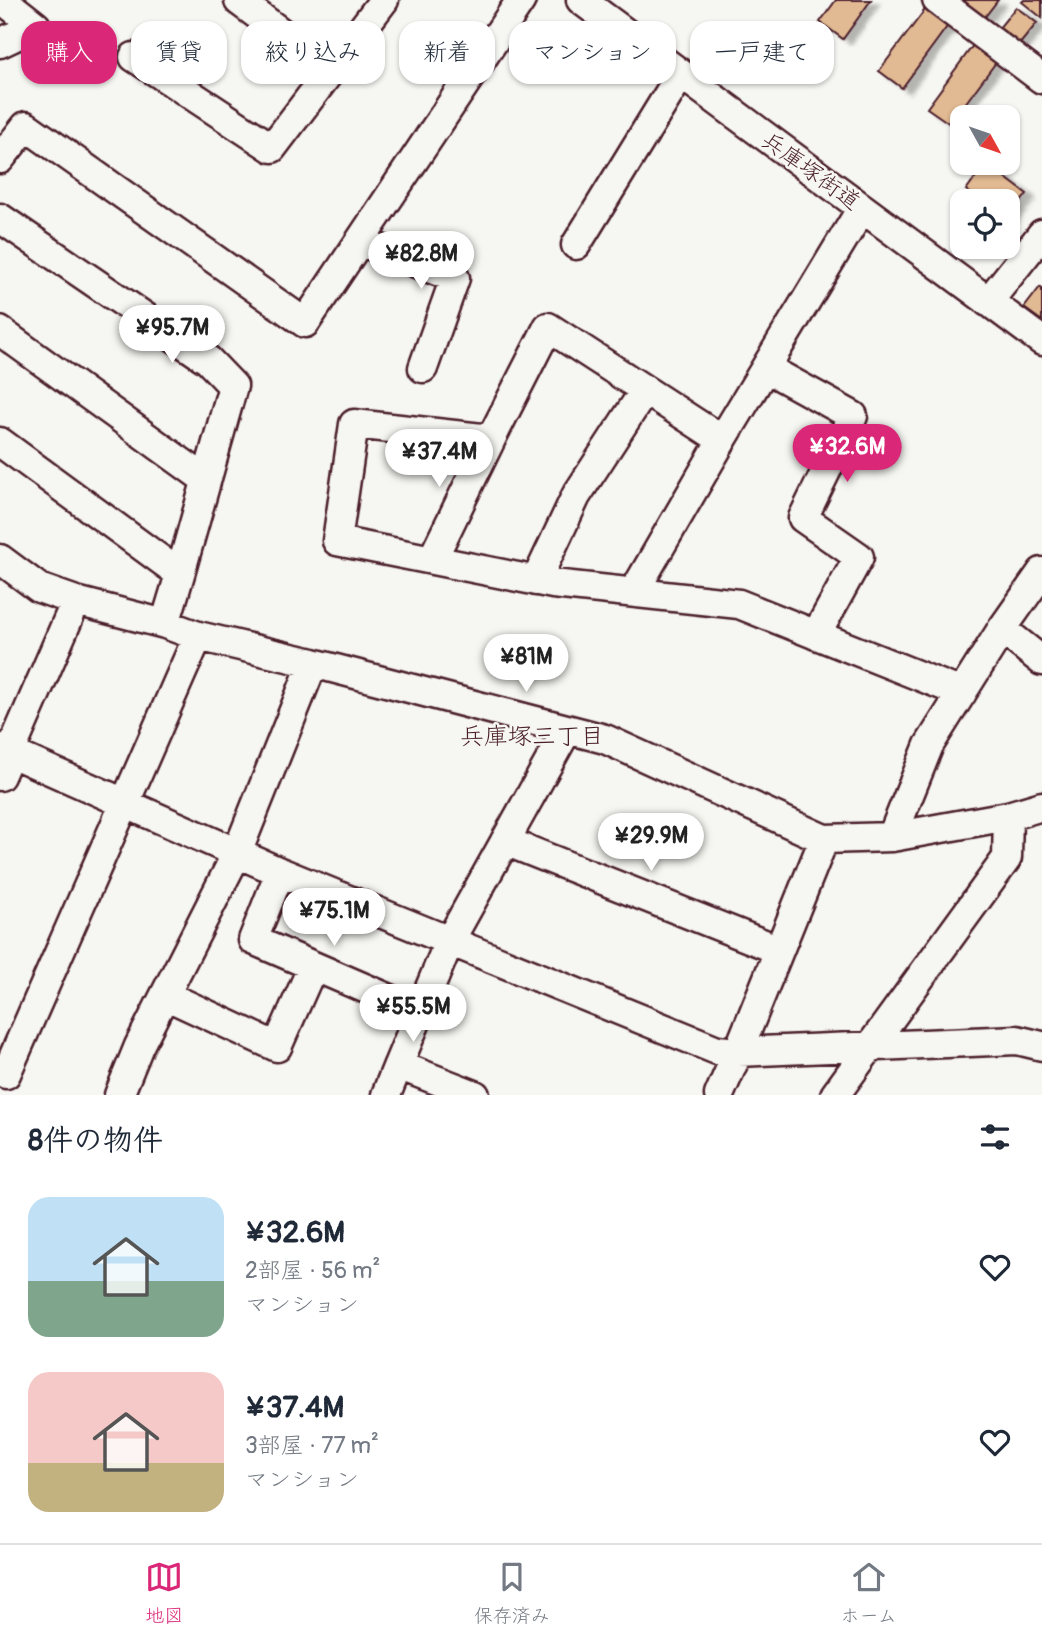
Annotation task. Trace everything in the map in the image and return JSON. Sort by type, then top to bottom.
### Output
[{"type":"street","points":[[0,43],[36,26],[2,0]]},
{"type":"street","points":[[368,21],[384,0]]},
{"type":"street","points":[[0,159],[26,126],[305,323],[521,0]]},
{"type":"street","name":"兵庫塚街道","points":[[581,0],[1042,341]]},
{"type":"street","points":[[937,0],[1042,79]]},
{"type":"street","points":[[239,2],[265,21]]},
{"type":"street","points":[[576,245],[681,74]]},
{"type":"street","points":[[175,84],[272,148],[320,84]]},
{"type":"street","points":[[634,592],[862,208]]},
{"type":"street","points":[[0,218],[208,360],[233,386],[165,624]]},
{"type":"street","points":[[988,302],[1042,234]]},
{"type":"street","points":[[360,241],[455,278],[423,368]]},
{"type":"street","points":[[432,560],[548,327],[722,440]]},
{"type":"street","points":[[0,331],[206,480]]},
{"type":"street","points":[[766,368],[853,416],[803,518],[859,558],[816,635]]},
{"type":"street","points":[[536,581],[576,496],[645,390]]},
{"type":"street","points":[[491,439],[354,424],[337,541],[553,584],[739,604],[962,693]]},
{"type":"street","points":[[0,442],[180,574]]},
{"type":"street","points":[[0,559],[39,588],[76,601],[165,624],[198,636],[606,739],[824,839],[892,837],[1008,816],[1042,806]]},
{"type":"street","points":[[892,837],[929,745],[1002,629],[1042,572]]},
{"type":"street","points":[[76,601],[4,759],[123,803],[280,872],[717,1050],[738,1052],[1017,1040],[1042,1046]]},
{"type":"street","points":[[1002,629],[1042,661]]},
{"type":"street","points":[[0,1070],[6,1073],[198,636]]},
{"type":"street","points":[[128,1092],[139,1045],[237,853],[313,663]]},
{"type":"street","points":[[386,1095],[449,942],[566,730]]},
{"type":"street","points":[[835,1095],[1007,858],[1008,816]]},
{"type":"street","points":[[719,1095],[824,839]]},
{"type":"street","points":[[505,841],[779,950]]},
{"type":"street","points":[[280,872],[253,940],[420,1012]]},
{"type":"street","points":[[165,995],[277,1048],[313,966]]},
{"type":"street","points":[[398,1065],[475,1095]]},
{"type":"building","points":[[836,0],[871,0],[843,39],[834,32],[834,21],[821,21]]},
{"type":"building","points":[[998,0],[984,18],[963,2]]},
{"type":"building","points":[[1042,0],[1042,18],[1022,2]]},
{"type":"building","points":[[927,7],[949,24],[902,88],[879,71]]},
{"type":"building","points":[[1016,7],[1037,23],[1019,45],[998,29]]},
{"type":"building","points":[[974,44],[997,61],[964,105],[950,105],[950,124],[927,108]]},
{"type":"building","points":[[977,175],[1002,175],[1027,194],[1020,203],[1020,189],[967,189]]},
{"type":"building","points":[[1040,287],[1042,289],[1042,321],[1024,308]]},
{"type":"district","name":"兵庫塚三丁目","points":[[532,736]]}]
